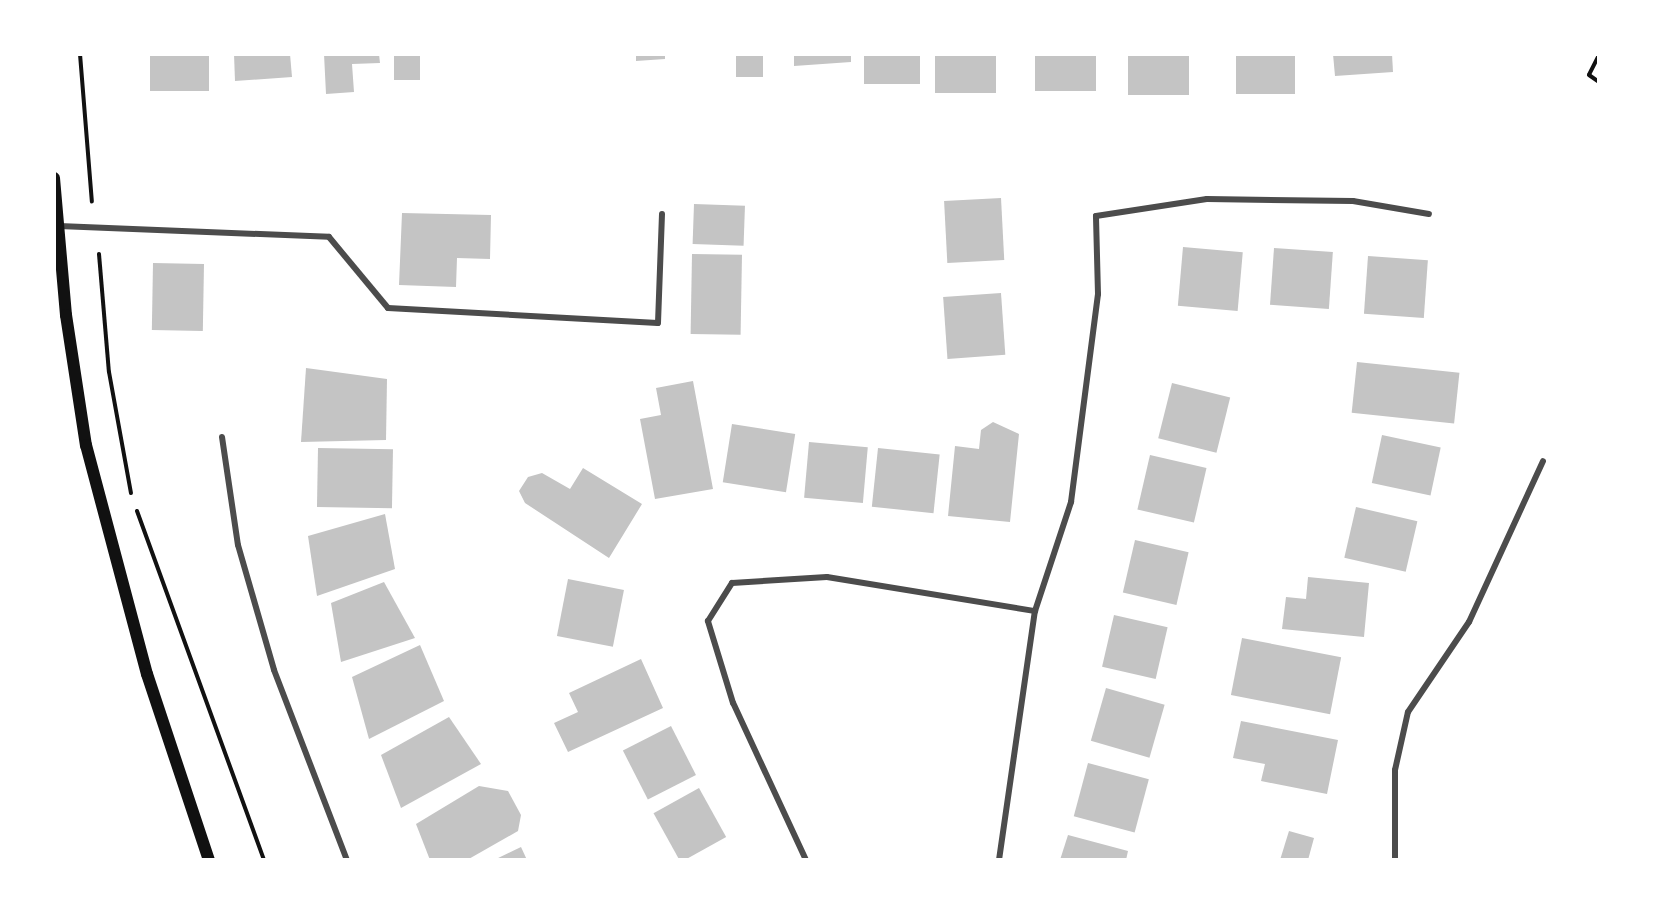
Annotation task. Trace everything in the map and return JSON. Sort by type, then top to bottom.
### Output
[{"type":"main road","points":[[54,178],[66,315],[97,489],[147,674],[209,860]]},
{"type":"street","points":[[999,860],[1035,611],[1071,502],[1098,294],[1096,216],[1207,199],[1353,201],[1429,214]]},
{"type":"street","points":[[58,226],[329,237],[388,308],[658,323],[662,214]]},
{"type":"street","points":[[222,437],[238,544],[274,670],[347,860]]},
{"type":"street","points":[[1395,860],[1395,770],[1408,712],[1469,622],[1542,461]]},
{"type":"street","points":[[806,860],[733,703],[708,621],[732,583],[827,577],[1035,611]]},
{"type":"path","points":[[80,54],[93,209]]},
{"type":"path","points":[[1599,55],[1589,75],[1599,82]]},
{"type":"path","points":[[98,244],[109,372],[133,503],[264,860]]},
{"type":"building","points":[[150,54],[209,54],[209,91],[150,91]]},
{"type":"building","points":[[234,54],[290,54],[292,77],[235,81]]},
{"type":"building","points":[[324,54],[379,54],[380,63],[352,64],[354,92],[326,94]]},
{"type":"building","points":[[394,54],[420,54],[420,80],[394,80]]},
{"type":"building","points":[[636,54],[665,54],[665,59],[636,61]]},
{"type":"building","points":[[736,54],[763,54],[763,77],[736,77]]},
{"type":"building","points":[[794,54],[851,54],[851,62],[794,66]]},
{"type":"building","points":[[864,54],[920,54],[920,84],[864,84]]},
{"type":"building","points":[[935,54],[996,54],[996,93],[935,93]]},
{"type":"building","points":[[1035,54],[1096,54],[1096,91],[1035,91]]},
{"type":"building","points":[[1128,54],[1189,54],[1189,95],[1128,95]]},
{"type":"building","points":[[1236,54],[1295,54],[1295,94],[1236,94]]},
{"type":"building","points":[[1333,54],[1392,54],[1393,72],[1335,76]]},
{"type":"building","points":[[1001,198],[1004,260],[947,263],[944,201]]},
{"type":"building","points":[[694,204],[745,206],[744,246],[693,244]]},
{"type":"building","points":[[402,213],[491,215],[490,259],[457,258],[456,287],[399,285]]},
{"type":"building","points":[[1183,247],[1243,252],[1238,311],[1178,306]]},
{"type":"building","points":[[1274,248],[1333,252],[1329,309],[1270,305]]},
{"type":"building","points":[[692,254],[742,255],[741,335],[691,334]]},
{"type":"building","points":[[1368,256],[1428,260],[1424,318],[1364,314]]},
{"type":"building","points":[[153,263],[204,264],[203,331],[152,330]]},
{"type":"building","points":[[1001,293],[1005,355],[947,359],[943,297]]},
{"type":"building","points":[[1357,362],[1459,373],[1454,423],[1352,413]]},
{"type":"building","points":[[306,368],[387,379],[386,440],[301,442]]},
{"type":"building","points":[[693,381],[713,489],[655,499],[640,419],[661,415],[656,388]]},
{"type":"building","points":[[1172,383],[1230,398],[1216,453],[1158,438]]},
{"type":"building","points":[[993,422],[1019,434],[1010,522],[948,516],[955,446],[979,449],[981,430]]},
{"type":"building","points":[[732,424],[795,434],[786,492],[723,482]]},
{"type":"building","points":[[1382,435],[1441,447],[1431,495],[1372,483]]},
{"type":"building","points":[[809,442],[868,447],[863,503],[804,498]]},
{"type":"building","points":[[318,448],[393,449],[392,508],[317,507]]},
{"type":"building","points":[[878,448],[940,454],[933,513],[872,507]]},
{"type":"building","points":[[1150,455],[1207,468],[1194,523],[1137,510]]},
{"type":"building","points":[[583,468],[642,504],[609,558],[525,503],[519,491],[528,477],[542,473],[570,489]]},
{"type":"building","points":[[1356,507],[1417,521],[1406,572],[1344,558]]},
{"type":"building","points":[[385,514],[395,569],[317,596],[308,536]]},
{"type":"building","points":[[1135,540],[1189,552],[1176,605],[1123,593]]},
{"type":"building","points":[[1308,577],[1369,583],[1364,637],[1282,629],[1286,597],[1306,599]]},
{"type":"building","points":[[568,579],[624,590],[613,647],[557,636]]},
{"type":"building","points":[[384,582],[415,638],[341,662],[331,603]]},
{"type":"building","points":[[1114,615],[1168,627],[1156,679],[1102,667]]},
{"type":"building","points":[[1242,638],[1341,657],[1330,714],[1231,695]]},
{"type":"building","points":[[420,645],[444,701],[369,739],[352,677]]},
{"type":"building","points":[[641,659],[663,708],[568,752],[554,723],[578,712],[569,693]]},
{"type":"building","points":[[1106,688],[1165,705],[1149,758],[1091,741]]},
{"type":"building","points":[[449,717],[481,764],[401,808],[381,755]]},
{"type":"building","points":[[1241,721],[1338,740],[1327,794],[1261,781],[1265,764],[1233,758]]},
{"type":"building","points":[[671,726],[696,775],[648,800],[623,751]]},
{"type":"building","points":[[1088,763],[1149,779],[1135,832],[1074,816]]},
{"type":"building","points":[[479,786],[508,791],[521,815],[518,831],[467,860],[430,860],[416,824]]},
{"type":"building","points":[[699,788],[726,837],[685,860],[679,860],[654,813]]},
{"type":"building","points":[[1289,831],[1314,838],[1308,860],[1280,860]]},
{"type":"building","points":[[1068,835],[1128,851],[1126,860],[1060,860]]},
{"type":"building","points":[[521,847],[527,860],[494,860]]}]
